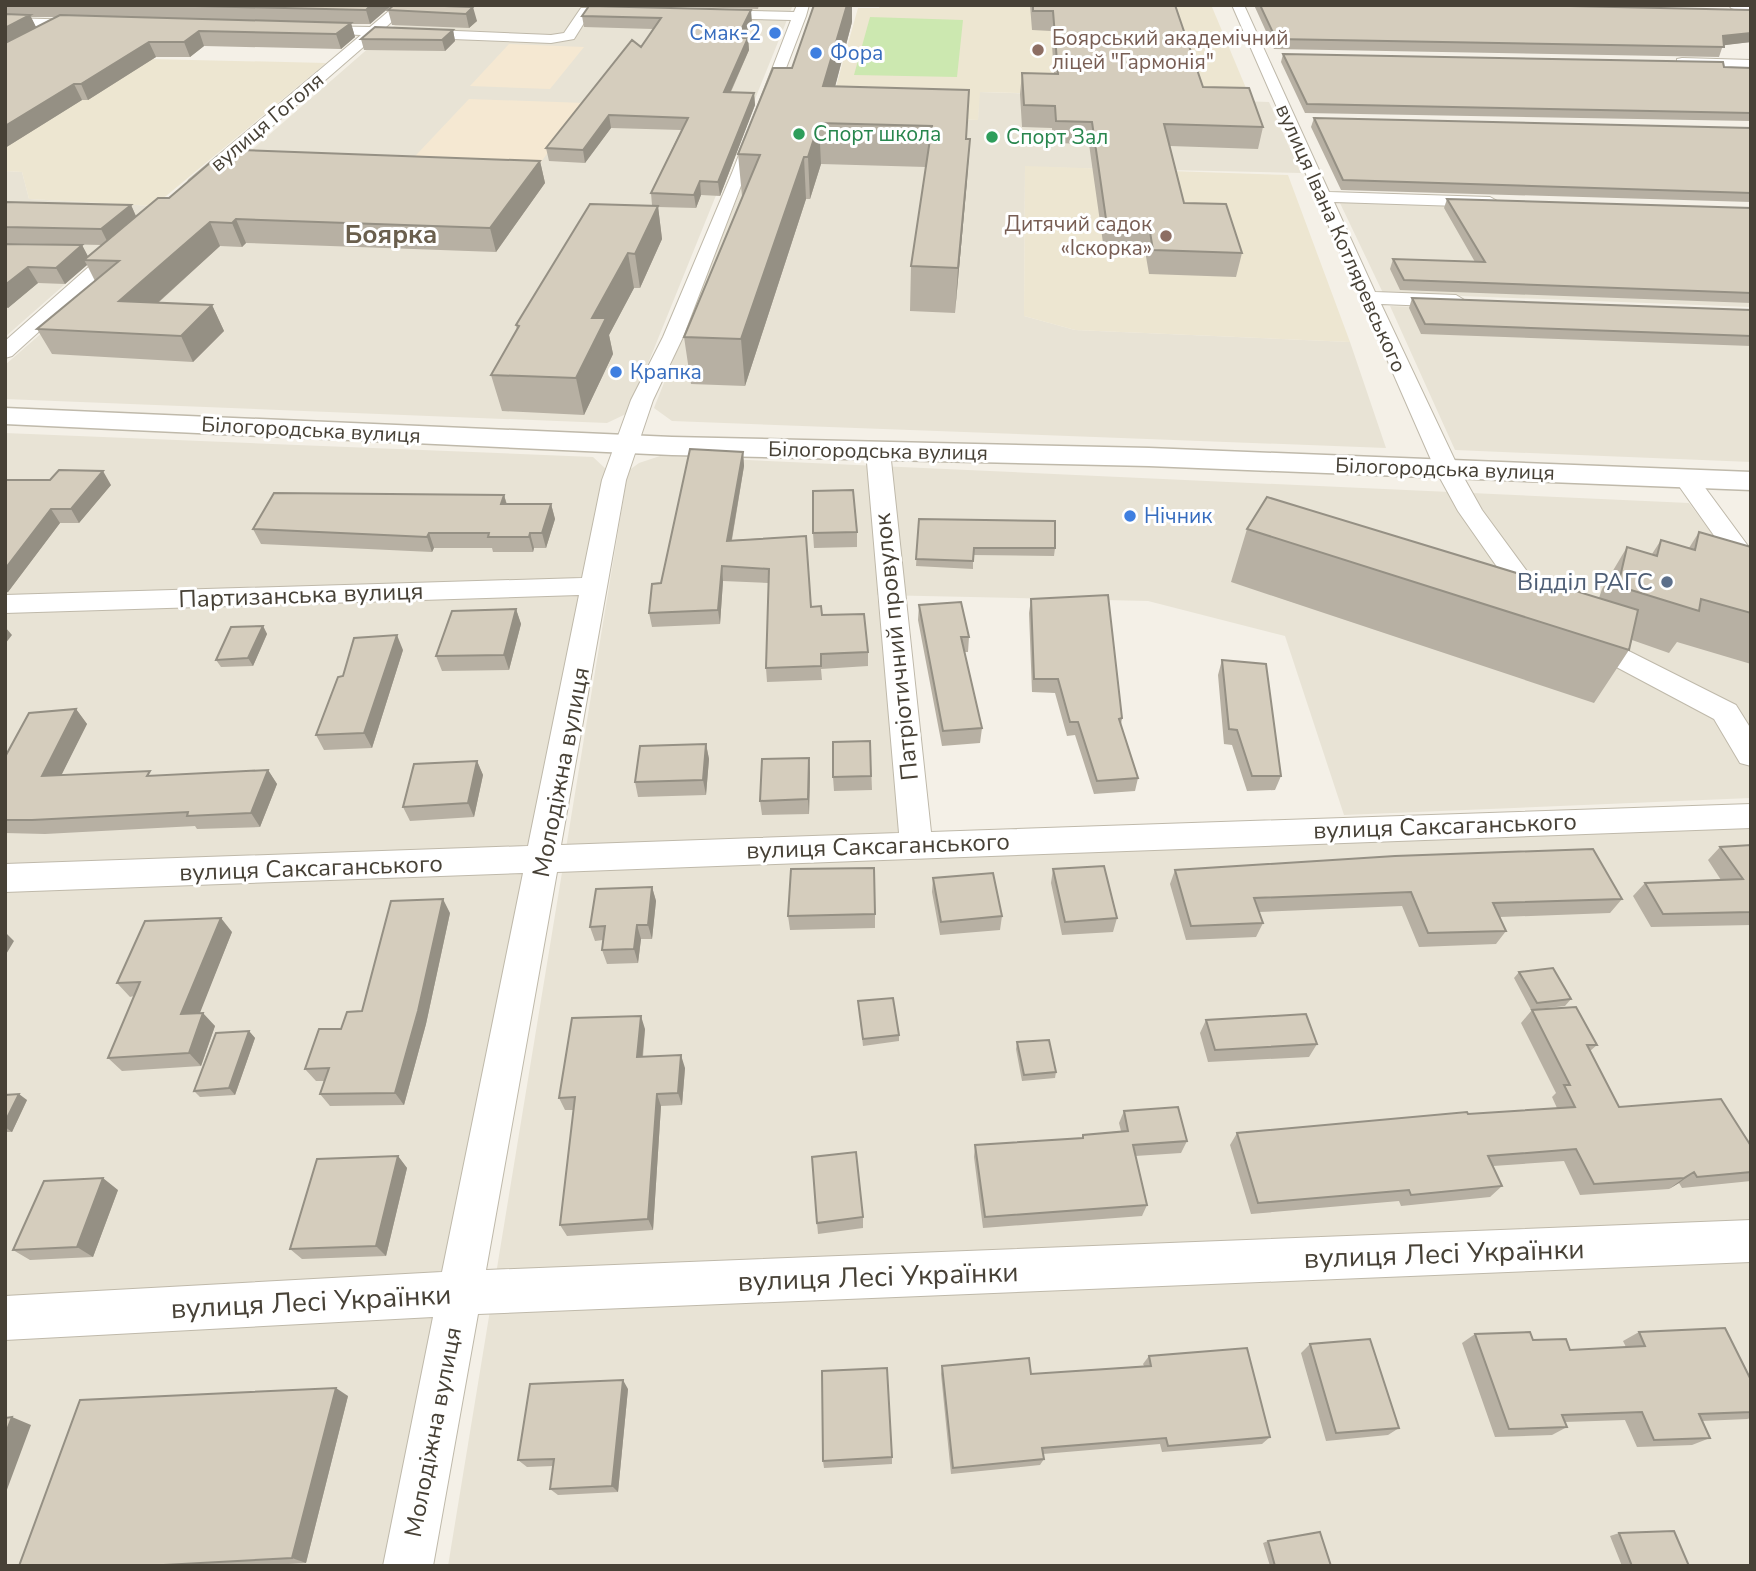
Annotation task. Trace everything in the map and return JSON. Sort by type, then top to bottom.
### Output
[{"type":"street","name":"вулиця Гоголя","points":[[186,191],[404,5]]},
{"type":"street","name":"вулиця Івана Котляревського","points":[[1238,5],[1267,55],[1289,119],[1323,197],[1447,469],[1470,511],[1548,619],[1725,712],[1751,755]]},
{"type":"street","points":[[1735,5],[1751,13]]},
{"type":"street","points":[[694,13],[802,10]]},
{"type":"street","name":"Молодіжна вулиця","points":[[408,1566],[614,480],[642,400],[673,337],[802,10]]},
{"type":"street","points":[[39,37],[82,11]]},
{"type":"street","points":[[294,29],[551,39],[569,36],[585,11],[639,12]]},
{"type":"street","points":[[1723,13],[1751,13]]},
{"type":"street","points":[[5,22],[103,25]]},
{"type":"street","points":[[1669,62],[1751,64]]},
{"type":"street","points":[[1289,119],[1314,120]]},
{"type":"street","points":[[1323,197],[1502,202]]},
{"type":"street","points":[[5,352],[134,236]]},
{"type":"street","points":[[87,253],[114,254]]},
{"type":"street","points":[[1368,298],[1477,302]]},
{"type":"street","name":"Білогородська вулиця","points":[[5,416],[628,444],[1751,481]]},
{"type":"street","name":"Патріотичний провулок","points":[[877,451],[916,844]]},
{"type":"street","points":[[1686,479],[1751,569]]},
{"type":"street","name":"Партизанська вулиця","points":[[5,604],[596,586]]},
{"type":"street","name":"вулиця Саксаганського","points":[[5,878],[1751,816]]},
{"type":"street","name":"вулиця Лесі Українки","points":[[5,1318],[460,1293],[1751,1241]]},
{"type":"shaded area","points":[[418,5],[793,5],[628,413],[607,423],[5,399],[5,365]]},
{"type":"shaded area","name":"Боярський академічний ліцей \"Гармонія\"","points":[[881,5],[1212,7],[1251,100],[980,92],[978,120],[828,115],[858,8],[879,8]]},
{"type":"shaded area","points":[[509,44],[584,47],[550,89],[470,86]]},
{"type":"shaded area","points":[[22,56],[326,63],[154,206],[29,199],[22,172],[5,171],[5,66]]},
{"type":"shaded area","points":[[979,92],[1269,102],[1301,173],[1025,167],[1024,316],[1075,330],[1350,342],[1386,448],[672,421],[654,408],[770,116],[978,120]]},
{"type":"shaded area","points":[[469,99],[585,103],[532,174],[402,170]]},
{"type":"shaded area","points":[[1025,166],[1288,175],[1350,342],[1075,330],[1024,316]]},
{"type":"shaded area","points":[[5,171],[22,172],[29,199],[154,206],[5,337]]},
{"type":"shaded area","points":[[1339,201],[1751,215],[1751,307],[1383,293]]},
{"type":"shaded area","points":[[1390,306],[1751,318],[1751,462],[1455,450]]},
{"type":"shaded area","points":[[5,433],[593,457],[608,471],[397,1566],[5,1566]]},
{"type":"shaded area","points":[[660,456],[1689,503],[1751,586],[1751,798],[1344,815],[1285,636],[1148,601],[877,595],[914,855],[1751,821],[1751,1566],[448,1566],[628,471],[639,463]]},
{"type":"green space","points":[[870,17],[963,20],[957,77],[854,75]]},
{"type":"building","points":[[155,5],[371,5],[366,10]]},
{"type":"building","points":[[394,5],[473,7],[466,14],[388,10]]},
{"type":"building","points":[[814,5],[847,5],[823,86],[969,90],[966,139],[970,139],[958,268],[911,266],[932,126],[819,123],[808,157],[804,157],[741,339],[684,337],[760,155],[738,154],[773,68],[792,68]]},
{"type":"building","points":[[1033,5],[1175,5],[1203,87],[1249,88],[1263,127],[1164,124],[1184,203],[1226,204],[1242,253],[1153,250],[1148,220],[1106,219],[1092,122],[1056,121],[1055,106],[1024,105],[1022,73],[1058,74],[1053,11],[1033,11]]},
{"type":"building","points":[[1260,5],[1522,5],[1751,10],[1751,33],[1723,36],[1724,47],[1276,39]]},
{"type":"building","points":[[589,6],[751,10],[737,38],[748,38],[724,92],[754,93],[718,182],[700,181],[694,195],[651,193],[688,118],[609,115],[583,150],[546,148],[632,40],[641,47],[661,18],[582,16]]},
{"type":"building","points":[[5,14],[30,15],[5,28]]},
{"type":"building","points":[[60,15],[351,23],[336,34],[199,31],[184,42],[149,42],[5,126],[5,43]]},
{"type":"building","points":[[375,27],[453,30],[442,40],[361,39]]},
{"type":"building","points":[[1283,54],[1723,62],[1724,67],[1751,68],[1751,113],[1307,104]]},
{"type":"building","points":[[1314,118],[1751,128],[1751,193],[1343,180]]},
{"type":"building","points":[[241,150],[540,161],[490,228],[236,219],[232,223],[210,222],[119,301],[212,305],[181,336],[37,329],[119,261],[84,260],[158,198],[169,198],[218,156],[233,157]]},
{"type":"building","points":[[1447,199],[1751,208],[1751,293],[1404,280],[1393,259],[1485,262]]},
{"type":"building","points":[[5,202],[131,205],[101,229],[5,227]]},
{"type":"building","points":[[590,204],[658,206],[635,254],[628,253],[592,318],[606,318],[576,378],[491,375],[519,326],[516,325]]},
{"type":"building","points":[[5,244],[82,245],[56,268],[28,267],[5,285]]},
{"type":"building","points":[[1412,298],[1751,310],[1751,336],[1425,324]]},
{"type":"building","points":[[690,449],[743,452],[727,541],[806,536],[811,607],[821,606],[822,615],[864,614],[868,652],[821,654],[821,666],[766,668],[769,569],[722,566],[718,610],[649,613],[652,584],[661,583]]},
{"type":"building","points":[[59,470],[103,471],[71,509],[51,509],[5,569],[5,480],[50,480]]},
{"type":"building","points":[[853,490],[857,532],[813,533],[813,491]]},
{"type":"building","points":[[274,493],[504,495],[501,504],[551,504],[542,533],[530,533],[529,537],[488,537],[489,533],[429,533],[427,537],[253,529]]},
{"type":"building","points":[[1267,497],[1638,610],[1629,650],[1247,529]]},
{"type":"building","points":[[919,519],[1055,521],[1055,548],[974,548],[973,561],[916,559]]},
{"type":"building","points":[[1699,532],[1751,547],[1751,613],[1701,599],[1699,611],[1618,586],[1627,547],[1657,556],[1661,540],[1695,550]]},
{"type":"building","points":[[1108,595],[1122,718],[1119,719],[1138,778],[1097,781],[1078,722],[1070,722],[1058,679],[1034,679],[1031,599]]},
{"type":"building","points":[[961,602],[969,637],[961,637],[982,728],[943,731],[919,605]]},
{"type":"building","points":[[516,609],[504,655],[436,656],[452,611]]},
{"type":"building","points":[[263,626],[248,658],[216,660],[231,627]]},
{"type":"building","points":[[397,635],[364,733],[316,735],[338,677],[343,676],[354,638]]},
{"type":"building","points":[[1222,660],[1266,664],[1281,776],[1252,776],[1237,730],[1229,729]]},
{"type":"building","points":[[76,709],[42,776],[150,771],[147,776],[268,770],[251,813],[187,816],[188,812],[5,820],[5,757],[29,713]]},
{"type":"building","points":[[870,741],[871,776],[833,777],[833,742]]},
{"type":"building","points":[[706,744],[703,780],[635,782],[640,746]]},
{"type":"building","points":[[809,758],[808,799],[760,801],[762,759]]},
{"type":"building","points":[[477,761],[468,803],[403,807],[414,764]]},
{"type":"building","points":[[1751,845],[1751,912],[1663,914],[1645,883],[1743,879],[1720,847]]},
{"type":"building","points":[[1593,849],[1622,899],[1493,903],[1506,931],[1428,933],[1411,892],[1254,898],[1263,923],[1191,926],[1175,870],[1395,856]]},
{"type":"building","points":[[1104,866],[1117,918],[1065,922],[1053,869]]},
{"type":"building","points":[[874,868],[875,914],[788,916],[791,869]]},
{"type":"building","points":[[993,873],[1002,916],[941,922],[933,878]]},
{"type":"building","points":[[652,887],[648,925],[637,925],[634,949],[602,950],[605,926],[590,927],[596,889]]},
{"type":"building","points":[[443,899],[418,1011],[395,1093],[320,1094],[329,1068],[305,1069],[319,1029],[341,1029],[347,1012],[362,1011],[391,901]]},
{"type":"building","points":[[221,918],[181,1014],[203,1013],[189,1053],[108,1058],[140,982],[117,983],[145,921]]},
{"type":"building","points":[[1553,968],[1571,999],[1537,1003],[1519,972]]},
{"type":"building","points":[[893,998],[899,1035],[863,1039],[858,1001]]},
{"type":"building","points":[[1576,1007],[1597,1045],[1587,1045],[1619,1107],[1721,1099],[1751,1146],[1751,1172],[1697,1177],[1694,1172],[1684,1178],[1594,1184],[1576,1149],[1488,1156],[1502,1186],[1411,1195],[1409,1190],[1258,1203],[1237,1133],[1467,1112],[1575,1107],[1564,1085],[1570,1085],[1532,1010]]},
{"type":"building","points":[[1306,1014],[1317,1044],[1215,1050],[1206,1020]]},
{"type":"building","points":[[641,1016],[637,1057],[681,1055],[678,1093],[657,1094],[648,1219],[560,1225],[575,1097],[559,1098],[572,1018]]},
{"type":"building","points":[[249,1031],[229,1088],[194,1091],[216,1033]]},
{"type":"building","points":[[1049,1040],[1056,1072],[1024,1075],[1017,1042]]},
{"type":"building","points":[[19,1094],[5,1122],[5,1095]]},
{"type":"building","points":[[1178,1107],[1187,1141],[1133,1145],[1147,1205],[985,1217],[975,1145],[1083,1138],[1083,1135],[1128,1131],[1124,1111]]},
{"type":"building","points":[[856,1152],[863,1217],[817,1223],[812,1157]]},
{"type":"building","points":[[398,1156],[376,1246],[290,1249],[317,1159]]},
{"type":"building","points":[[103,1178],[77,1247],[13,1250],[44,1181]]},
{"type":"building","points":[[1725,1328],[1751,1380],[1751,1412],[1699,1414],[1710,1438],[1654,1440],[1642,1412],[1562,1415],[1567,1427],[1509,1429],[1475,1334],[1530,1332],[1533,1340],[1566,1339],[1570,1350],[1645,1346],[1639,1332]]},
{"type":"building","points":[[1370,1339],[1399,1428],[1336,1433],[1310,1344]]},
{"type":"building","points":[[1247,1348],[1270,1437],[1168,1446],[1166,1438],[1042,1448],[1044,1459],[953,1468],[942,1366],[1029,1358],[1031,1374],[1151,1366],[1149,1356]]},
{"type":"building","points":[[887,1368],[892,1457],[823,1461],[822,1371]]},
{"type":"building","points":[[623,1380],[612,1486],[550,1489],[554,1459],[518,1460],[530,1384]]},
{"type":"building","points":[[336,1388],[292,1558],[145,1566],[19,1566],[80,1400]]},
{"type":"building","points":[[12,1417],[5,1435],[5,1418]]},
{"type":"building","points":[[1674,1531],[1689,1566],[1632,1566],[1619,1533]]},
{"type":"building","points":[[1320,1532],[1331,1566],[1275,1566],[1268,1541]]},
{"type":"place","name":"Смак-2","points":[[775,33]]},
{"type":"place","name":"Боярський академічний ліцей \"Гармонія\"","points":[[1038,50]]},
{"type":"place","name":"Фора","points":[[816,53]]},
{"type":"place","name":"Спорт школа","points":[[799,134]]},
{"type":"place","name":"Спорт Зал","points":[[992,137]]},
{"type":"place","name":"Дитячий садок «Іскорка»","points":[[1166,236]]},
{"type":"place","name":"Крапка","points":[[616,372]]},
{"type":"place","name":"Нічник","points":[[1130,516]]},
{"type":"place","name":"Відділ РАГС","points":[[1667,582]]},
{"type":"district","name":"Боярка","points":[[391,234]]}]
